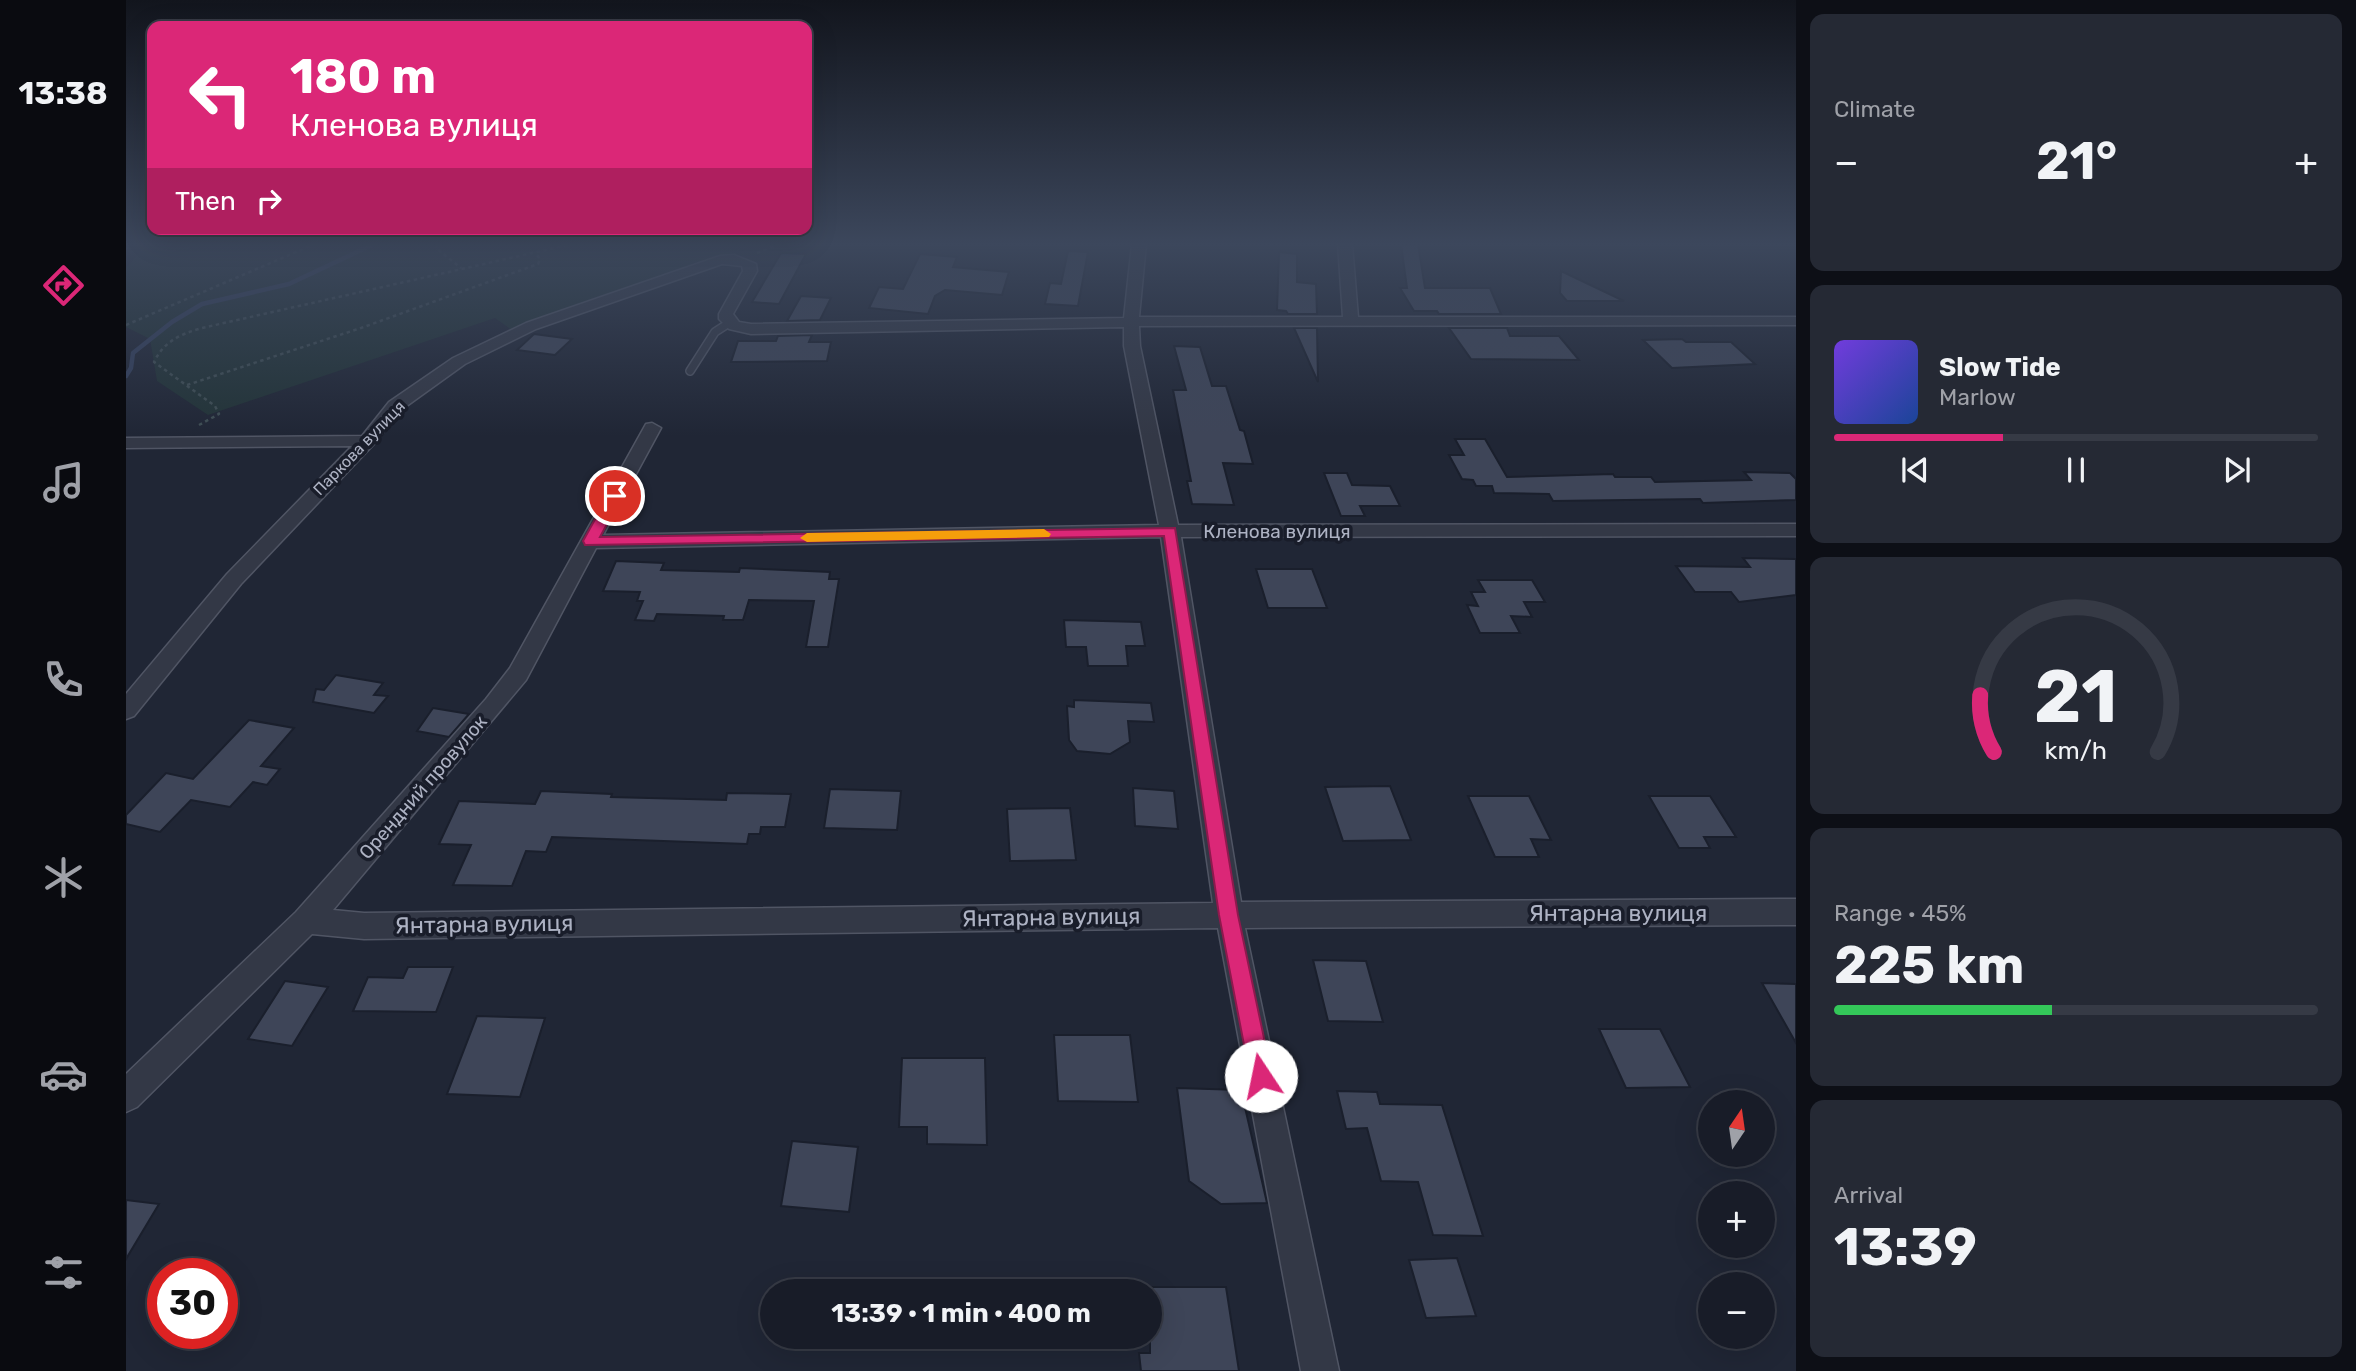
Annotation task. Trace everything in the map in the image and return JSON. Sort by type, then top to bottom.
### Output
[{"type":"street","name":"Паркова вулиця","points":[[126,710],[233,579],[367,441],[395,406],[459,361],[531,326],[583,308]]},
{"type":"street","name":"Паркова вулиця","points":[[729,308],[726,314],[729,323]]},
{"type":"street","points":[[1132,308],[1132,346],[1170,531],[1229,915],[1320,1371]]},
{"type":"street","points":[[1350,308],[1351,321]]},
{"type":"street","points":[[729,323],[751,329],[1131,322],[1796,321]]},
{"type":"street","name":"Орендний провулок","points":[[126,1096],[306,921],[494,705],[518,674],[652,429]]},
{"type":"street","points":[[126,443],[367,441]]},
{"type":"street","name":"Кленова вулиця","points":[[590,541],[1170,531],[1796,530]]},
{"type":"street","name":"Янтарна вулиця","points":[[306,921],[364,926],[1229,915],[1796,912]]},
{"type":"lane","points":[[690,371],[715,332],[729,323]]},
{"type":"path","points":[[126,325],[166,308]]},
{"type":"path","points":[[160,443],[219,414],[217,408],[159,369],[153,362],[157,352],[176,337],[202,328],[290,308]]},
{"type":"path","points":[[186,385],[416,308]]},
{"type":"shaded area","points":[[126,308],[575,308],[513,331],[495,318],[208,415],[157,381],[150,339],[126,327]]},
{"type":"building","points":[[794,308],[826,308],[820,320],[787,321]]},
{"type":"building","points":[[869,308],[930,308],[928,314]]},
{"type":"building","points":[[1317,308],[1317,314],[1288,314],[1286,311],[1277,310]]},
{"type":"building","points":[[1412,308],[1498,308],[1501,314],[1439,314],[1437,311],[1414,311]]},
{"type":"building","points":[[1294,328],[1317,328],[1318,382]]},
{"type":"building","points":[[1449,328],[1507,328],[1510,336],[1559,336],[1579,360],[1471,359]]},
{"type":"building","points":[[534,334],[572,339],[555,355],[517,350]]},
{"type":"building","points":[[812,335],[809,342],[831,342],[827,361],[731,362],[738,341],[776,341],[778,336]]},
{"type":"building","points":[[1682,339],[1686,342],[1731,342],[1755,364],[1672,368],[1643,340]]},
{"type":"building","points":[[1174,346],[1200,347],[1212,386],[1226,386],[1240,430],[1244,431],[1253,464],[1223,463],[1234,505],[1192,504],[1187,481],[1191,481],[1173,390],[1186,390]]},
{"type":"building","points":[[1455,439],[1485,439],[1507,477],[1613,474],[1615,477],[1651,477],[1655,482],[1751,480],[1744,472],[1790,473],[1796,479],[1796,500],[1703,503],[1700,499],[1553,501],[1549,494],[1494,493],[1492,486],[1476,486],[1473,480],[1462,479],[1449,455],[1464,455]]},
{"type":"building","points":[[1324,473],[1347,473],[1352,485],[1390,486],[1400,506],[1360,506],[1365,516],[1341,516]]},
{"type":"building","points":[[1743,558],[1796,559],[1796,595],[1739,602],[1731,592],[1695,592],[1676,566],[1750,567]]},
{"type":"building","points":[[616,561],[664,563],[661,570],[739,572],[740,568],[830,572],[829,579],[839,579],[828,647],[806,647],[814,601],[749,600],[743,620],[723,620],[724,616],[657,614],[654,621],[635,620],[643,601],[637,601],[640,592],[603,591]]},
{"type":"building","points":[[1256,569],[1312,569],[1327,608],[1268,608]]},
{"type":"building","points":[[1478,580],[1532,580],[1545,602],[1524,602],[1532,617],[1511,616],[1520,633],[1480,633],[1467,605],[1478,606],[1471,592],[1485,592]]},
{"type":"building","points":[[1064,620],[1141,622],[1145,646],[1126,646],[1128,666],[1088,666],[1086,647],[1066,647]]},
{"type":"building","points":[[336,675],[383,683],[374,695],[388,696],[374,713],[313,702],[316,689],[324,690]]},
{"type":"building","points":[[1074,700],[1151,703],[1154,722],[1128,721],[1130,742],[1110,754],[1077,751],[1069,740],[1067,706],[1074,707]]},
{"type":"building","points":[[433,708],[469,714],[449,737],[417,731]]},
{"type":"building","points":[[249,720],[294,728],[261,766],[280,769],[267,785],[253,782],[230,807],[191,800],[160,832],[126,824],[126,815],[166,773],[193,779]]},
{"type":"building","points":[[1390,786],[1411,840],[1343,841],[1325,787]]},
{"type":"building","points":[[1133,788],[1174,791],[1178,829],[1135,826]]},
{"type":"building","points":[[830,789],[901,791],[897,830],[824,828]]},
{"type":"building","points":[[541,791],[612,794],[611,797],[726,800],[727,793],[791,794],[785,827],[761,827],[760,834],[749,834],[747,844],[552,837],[546,852],[526,851],[512,886],[453,885],[471,845],[439,844],[459,801],[535,804]]},
{"type":"building","points":[[1468,796],[1529,796],[1551,840],[1531,839],[1539,857],[1495,857]]},
{"type":"building","points":[[1649,796],[1710,796],[1736,837],[1704,837],[1710,848],[1679,848]]},
{"type":"building","points":[[1070,808],[1076,860],[1010,861],[1007,809]]},
{"type":"building","points":[[1313,960],[1366,961],[1383,1022],[1328,1021]]},
{"type":"building","points":[[408,967],[453,967],[436,1012],[353,1011],[368,977],[403,978]]},
{"type":"building","points":[[285,981],[328,987],[292,1046],[248,1039]]},
{"type":"building","points":[[1762,983],[1796,984],[1796,1043]]},
{"type":"building","points":[[477,1016],[545,1018],[520,1097],[447,1094]]},
{"type":"building","points":[[1599,1029],[1660,1029],[1690,1087],[1626,1088]]},
{"type":"building","points":[[1054,1035],[1130,1035],[1138,1102],[1058,1101]]},
{"type":"building","points":[[902,1058],[985,1058],[987,1145],[927,1144],[927,1127],[899,1127]]},
{"type":"building","points":[[1177,1088],[1241,1090],[1267,1203],[1221,1204],[1189,1181]]},
{"type":"building","points":[[1337,1091],[1377,1092],[1380,1104],[1442,1105],[1483,1236],[1433,1235],[1418,1182],[1381,1181],[1367,1128],[1346,1129]]},
{"type":"building","points":[[792,1141],[858,1147],[849,1212],[781,1206]]},
{"type":"building","points":[[126,1200],[159,1204],[126,1259]]},
{"type":"building","points":[[1457,1258],[1476,1316],[1426,1318],[1409,1260]]},
{"type":"building","points":[[1162,1287],[1226,1287],[1239,1371],[1141,1371],[1139,1353],[1150,1353],[1150,1349],[1162,1349]]},
{"type":"waterway","points":[[126,376],[131,368],[133,353],[172,322],[195,308]]},
{"type":"slow traffic","points":[[807,538],[1044,534]]},
{"type":"route","points":[[615,496],[590,541],[1170,531],[1229,915],[1261,1076]]}]
